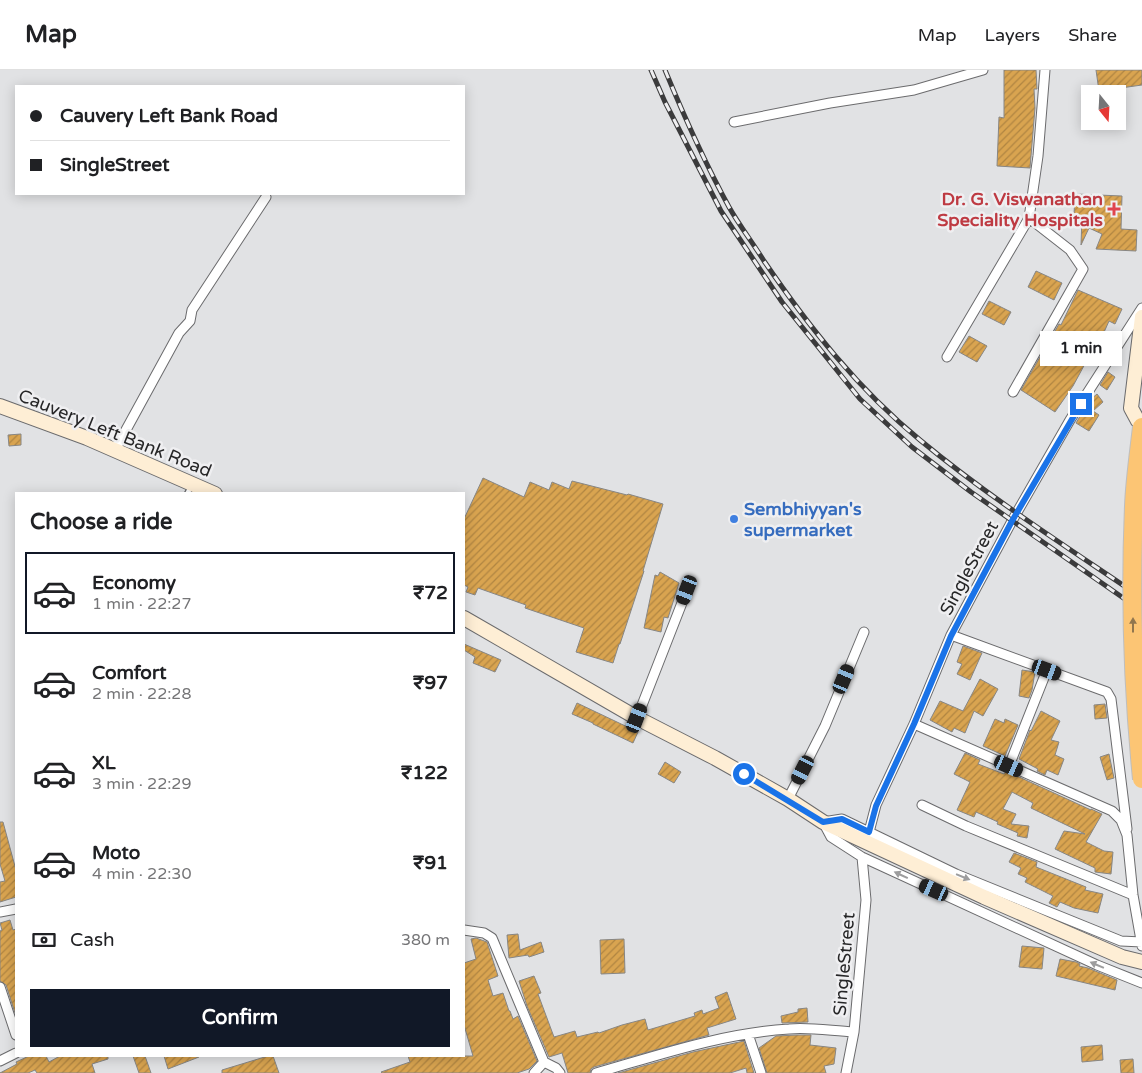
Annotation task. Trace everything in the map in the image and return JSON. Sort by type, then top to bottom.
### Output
[{"type":"highway","points":[[1142,427],[1134,505],[1132,628],[1134,683],[1142,779]]},
{"type":"main road","points":[[1142,317],[1131,408],[1138,421],[1142,422]]},
{"type":"main road","name":"Cauvery Left Bank Road","points":[[0,406],[116,450],[190,489],[205,492]]},
{"type":"main road","points":[[465,619],[637,718],[715,758],[788,799],[823,822],[984,897],[1122,956],[1142,962]]},
{"type":"street","points":[[734,122],[830,103],[914,90],[983,70]]},
{"type":"street","points":[[947,357],[1029,218],[1038,156],[1046,70]]},
{"type":"street","points":[[116,450],[180,333],[190,321],[192,310],[266,197]]},
{"type":"street","points":[[1013,392],[1084,269],[1070,250],[1029,218]]},
{"type":"street","name":"SingleStreet","points":[[869,832],[876,806],[914,724],[951,636],[1012,521],[1070,420],[1142,308]]},
{"type":"street","points":[[637,718],[687,590]]},
{"type":"street","points":[[788,799],[825,726],[864,632]]},
{"type":"street","points":[[951,636],[1101,689],[1110,695],[1127,816],[1133,895],[1142,948]]},
{"type":"street","points":[[1009,766],[1047,670]]},
{"type":"street","points":[[914,724],[1116,813],[1127,835]]},
{"type":"street","points":[[922,805],[966,826],[1133,895]]},
{"type":"street","points":[[1142,942],[1121,941],[956,874],[842,819],[823,822],[831,837],[862,857],[1097,965],[1142,983]]},
{"type":"street","name":"SingleStreet","points":[[846,1073],[854,1032],[866,900],[862,857]]},
{"type":"street","points":[[0,912],[15,909]]},
{"type":"street","points":[[465,930],[484,933],[493,940],[544,1062],[556,1068],[560,1073]]},
{"type":"street","points":[[0,987],[15,1032]]},
{"type":"street","points":[[596,1073],[699,1044],[748,1034],[790,1028],[854,1032]]},
{"type":"street","points":[[748,1034],[761,1073]]},
{"type":"street","points":[[0,1061],[15,1054]]},
{"type":"street","points":[[534,1073],[544,1062]]},
{"type":"building","points":[[1004,70],[1036,70],[1037,89],[1034,89],[1035,108],[1030,168],[997,166],[999,117],[1004,118]]},
{"type":"building","points":[[1096,70],[1142,70],[1142,85],[1126,87],[1126,85],[1098,85]]},
{"type":"building","points":[[1075,194],[1122,196],[1121,229],[1137,230],[1136,251],[1096,249],[1102,234],[1089,228],[1081,245],[1082,216],[1074,215]]},
{"type":"building","points":[[1036,271],[1062,283],[1054,300],[1028,287]]},
{"type":"building","points":[[1078,290],[1122,309],[1115,324],[1109,321],[1101,339],[1099,338],[1073,386],[1055,412],[1021,390],[1059,324],[1061,325]]},
{"type":"building","points":[[989,301],[1011,312],[1004,325],[982,314]]},
{"type":"building","points":[[969,336],[987,346],[977,362],[959,352]]},
{"type":"building","points":[[1108,372],[1115,377],[1107,390],[1100,385]]},
{"type":"building","points":[[1097,394],[1103,402],[1093,411],[1099,415],[1089,431],[1076,423],[1090,400]]},
{"type":"building","points":[[21,434],[21,445],[9,446],[8,435]]},
{"type":"building","points":[[483,478],[524,497],[530,482],[549,490],[552,482],[569,489],[572,481],[663,504],[644,571],[613,663],[576,652],[584,628],[525,608],[526,605],[478,588],[475,595],[466,592],[468,587],[465,586],[465,517]]},
{"type":"building","points":[[660,572],[679,583],[668,618],[664,617],[661,632],[644,628],[655,575],[658,576]]},
{"type":"building","points":[[465,644],[501,660],[495,672],[473,663],[475,657],[465,651]]},
{"type":"building","points":[[963,646],[982,653],[970,680],[957,674],[962,664],[957,662]]},
{"type":"building","points":[[1022,670],[1035,672],[1029,698],[1019,696]]},
{"type":"building","points":[[980,679],[998,689],[983,716],[974,711],[965,733],[954,728],[952,732],[930,720],[940,701],[963,711]]},
{"type":"building","points":[[577,703],[638,732],[633,743],[572,714]]},
{"type":"building","points":[[1105,704],[1107,718],[1095,719],[1094,705]]},
{"type":"building","points":[[1041,711],[1060,721],[1051,740],[1059,742],[1055,755],[1064,759],[1058,775],[1047,770],[1045,775],[1019,759],[1030,730]]},
{"type":"building","points":[[995,719],[1004,723],[1005,719],[1018,725],[1005,756],[983,746]]},
{"type":"building","points":[[965,753],[980,760],[978,764],[1004,774],[1006,771],[1102,814],[1086,842],[1104,851],[1113,852],[1111,874],[1095,872],[1095,868],[1055,849],[1064,831],[1085,834],[1031,808],[1033,803],[1012,792],[1003,809],[1016,814],[1011,824],[1029,826],[1027,838],[1017,836],[1018,833],[976,812],[974,817],[957,810],[970,782],[954,774]]},
{"type":"building","points":[[1109,754],[1114,778],[1107,780],[1100,757]]},
{"type":"building","points":[[665,762],[681,772],[674,783],[658,774]]},
{"type":"building","points":[[0,822],[3,822],[15,866],[15,897],[0,902],[0,882],[5,881],[0,864]]},
{"type":"building","points":[[1014,853],[1037,862],[1036,867],[1086,887],[1085,890],[1103,894],[1098,913],[1074,908],[1060,902],[1057,907],[1049,903],[1053,896],[1025,882],[1027,878],[1018,874],[1021,868],[1009,862]]},
{"type":"building","points":[[10,920],[13,930],[15,929],[15,1013],[6,985],[0,981],[0,931],[2,930],[0,923]]},
{"type":"building","points":[[518,934],[520,950],[541,942],[544,952],[529,957],[528,955],[509,958],[507,935]]},
{"type":"building","points":[[476,938],[487,942],[498,976],[488,980],[493,996],[503,993],[513,1019],[518,1016],[537,1061],[529,1069],[517,1073],[382,1073],[410,1062],[408,1057],[473,1056],[465,1028],[465,963],[476,959],[471,939]]},
{"type":"building","points":[[624,939],[625,973],[601,974],[600,940]]},
{"type":"building","points":[[1022,946],[1044,948],[1042,969],[1019,967]]},
{"type":"building","points":[[1060,959],[1076,962],[1080,964],[1079,966],[1117,980],[1115,990],[1056,976]]},
{"type":"building","points":[[534,976],[541,993],[538,994],[554,1037],[575,1031],[577,1037],[599,1033],[645,1019],[648,1030],[695,1016],[694,1013],[702,1010],[703,1014],[719,1008],[715,997],[727,992],[736,1019],[707,1028],[709,1035],[594,1067],[590,1073],[568,1073],[562,1053],[549,1057],[527,1006],[519,981]]},
{"type":"building","points":[[807,1008],[808,1022],[782,1023],[781,1016],[798,1012],[798,1009]]},
{"type":"building","points":[[811,1035],[810,1045],[836,1048],[834,1064],[824,1066],[826,1073],[767,1073],[759,1048],[776,1036]]},
{"type":"building","points":[[744,1041],[754,1073],[747,1073],[746,1068],[730,1073],[618,1073],[693,1052]]},
{"type":"building","points":[[1102,1045],[1103,1060],[1082,1062],[1081,1047]]},
{"type":"building","points":[[27,1057],[46,1057],[49,1062],[58,1057],[108,1057],[108,1059],[92,1064],[95,1073],[37,1073],[35,1070],[28,1073],[0,1073],[17,1064],[16,1062]]},
{"type":"building","points":[[133,1057],[145,1057],[151,1073],[139,1073]]},
{"type":"building","points":[[164,1057],[199,1057],[168,1069]]},
{"type":"building","points":[[265,1057],[273,1057],[279,1073],[222,1073],[222,1070]]},
{"type":"building","points":[[1133,1059],[1134,1073],[1121,1073],[1120,1060]]},
{"type":"railway","points":[[651,70],[665,102],[721,211],[782,302],[860,399],[912,447],[971,492],[1142,611]]},
{"type":"railway","points":[[665,70],[703,156],[733,214],[799,310],[855,378],[897,420],[974,482],[1029,522],[1142,598]]},
{"type":"place","name":"Dr. G. Viswanathan Speciality Hospitals","points":[[1114,209]]},
{"type":"place","name":"Sembhiyyan's supermarket","points":[[734,519]]},
{"type":"route","points":[[744,774],[823,822],[842,819],[869,832],[876,806],[914,724],[951,636],[1012,521],[1081,404]]}]
